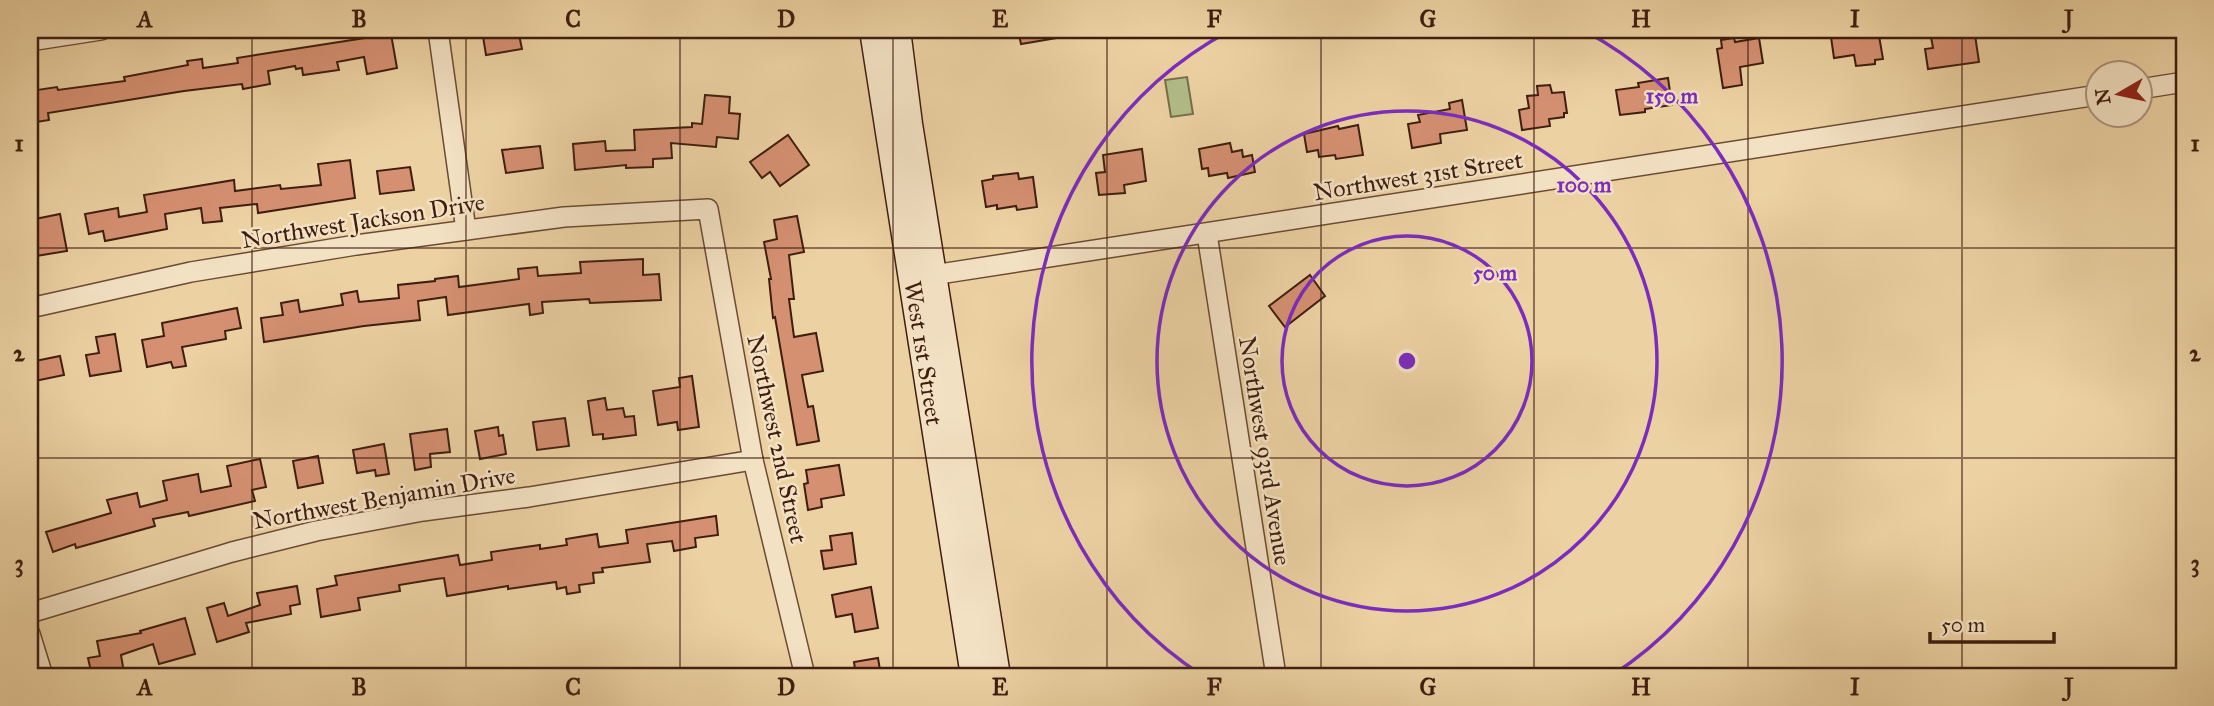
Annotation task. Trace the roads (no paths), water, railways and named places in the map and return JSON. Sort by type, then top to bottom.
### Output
[{"type":"main road","name":"West 1st Street","points":[[873,30],[923,277],[997,676]]},
{"type":"main road","name":"West 1st Street","points":[[897,30],[923,277],[974,676]]},
{"type":"street","points":[[30,41],[102,30]]},
{"type":"street","points":[[438,30],[466,230]]},
{"type":"street","points":[[2154,87],[2184,82]]},
{"type":"street","name":"Northwest 31st Street","points":[[923,277],[2084,97]]},
{"type":"street","name":"Northwest Jackson Drive","points":[[30,308],[191,272],[466,230],[564,217],[708,209]]},
{"type":"street","name":"Northwest 2nd Street","points":[[708,209],[753,460],[805,676]]},
{"type":"street","name":"Northwest 93rd Avenue","points":[[1207,234],[1276,676]]},
{"type":"street","name":"Northwest Benjamin Drive","points":[[30,613],[232,552],[316,531],[424,511],[543,495],[753,460]]},
{"type":"street","points":[[30,634],[43,676]]}]
